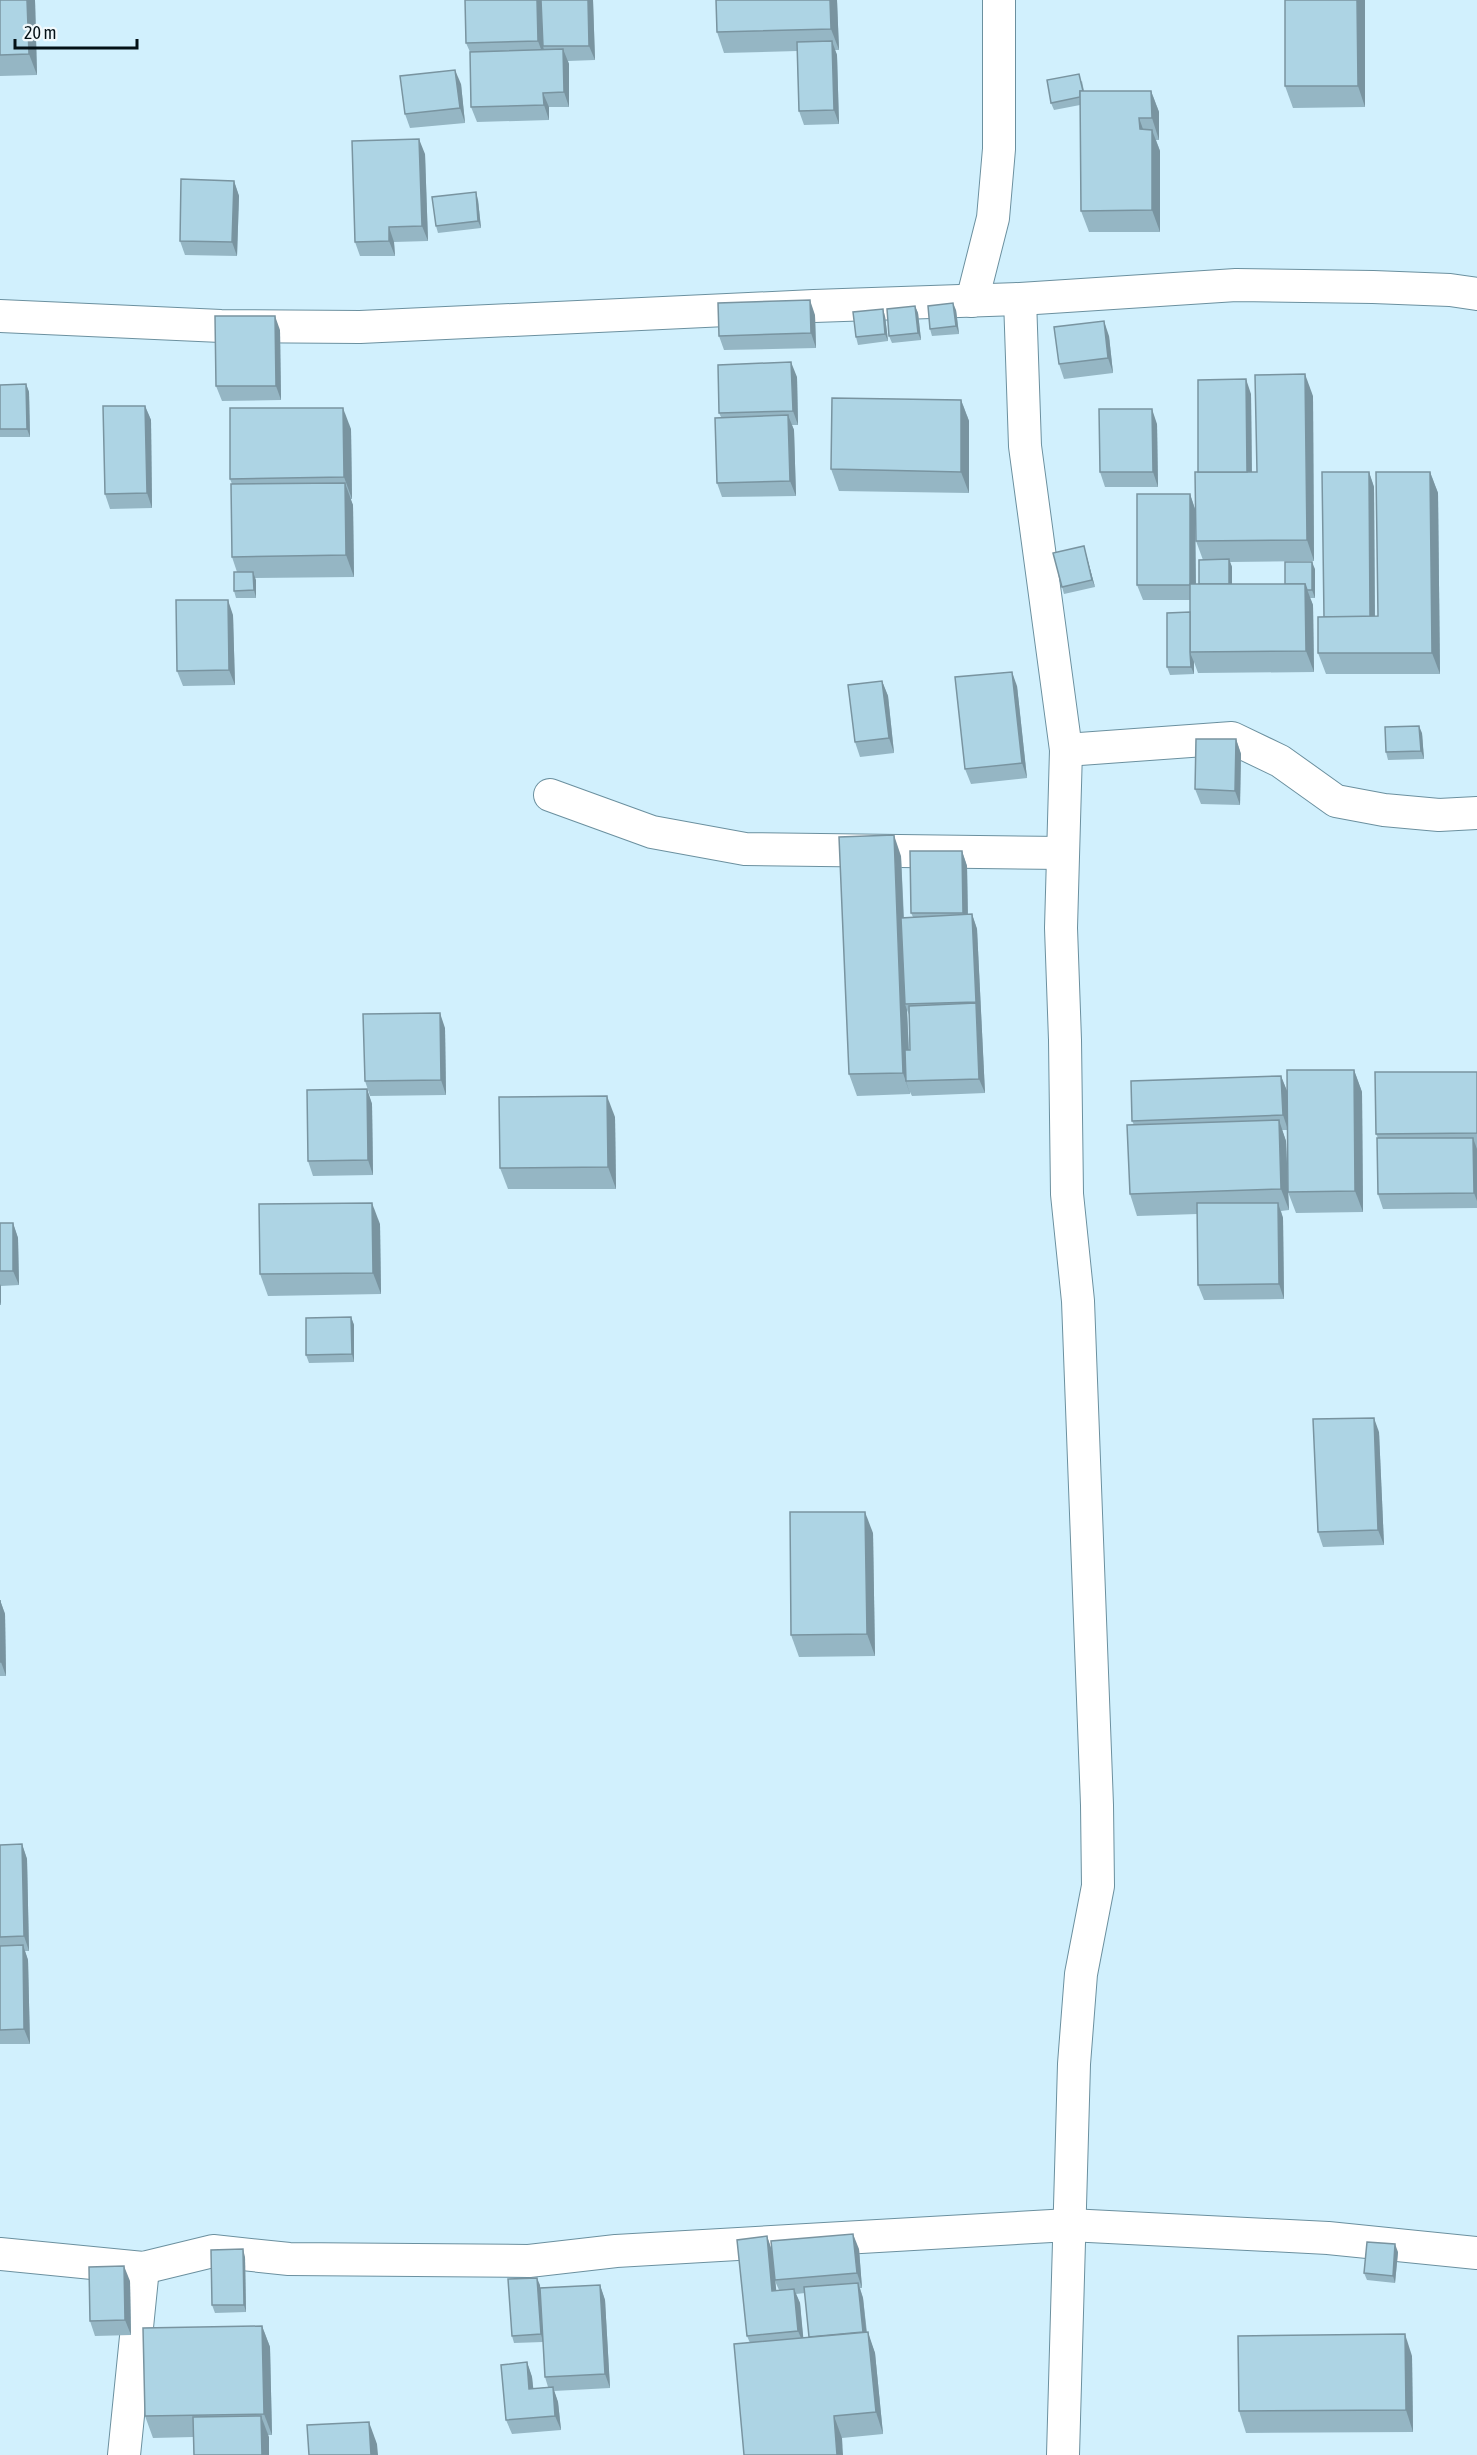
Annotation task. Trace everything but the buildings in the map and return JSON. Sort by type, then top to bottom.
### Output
[{"type":"street","points":[[972,301],[993,218],[999,149],[999,0]]},
{"type":"street","points":[[0,316],[221,326],[360,327],[1020,299],[1236,285],[1373,287],[1450,290],[1477,294]]},
{"type":"street","points":[[1020,299],[1025,446],[1066,750],[1061,928],[1067,1194],[1078,1301],[1097,1805],[1098,1886],[1081,1974],[1074,2064],[1063,2455]]},
{"type":"street","points":[[1066,750],[1232,738],[1280,761],[1336,801],[1384,810],[1439,815],[1477,813]]},
{"type":"street","points":[[550,795],[652,832],[745,849],[1063,853]]},
{"type":"street","points":[[0,2254],[143,2268],[213,2251],[289,2259],[529,2261],[616,2251],[1069,2225],[1328,2238],[1477,2253]]},
{"type":"street","points":[[124,2455],[143,2268]]}]
